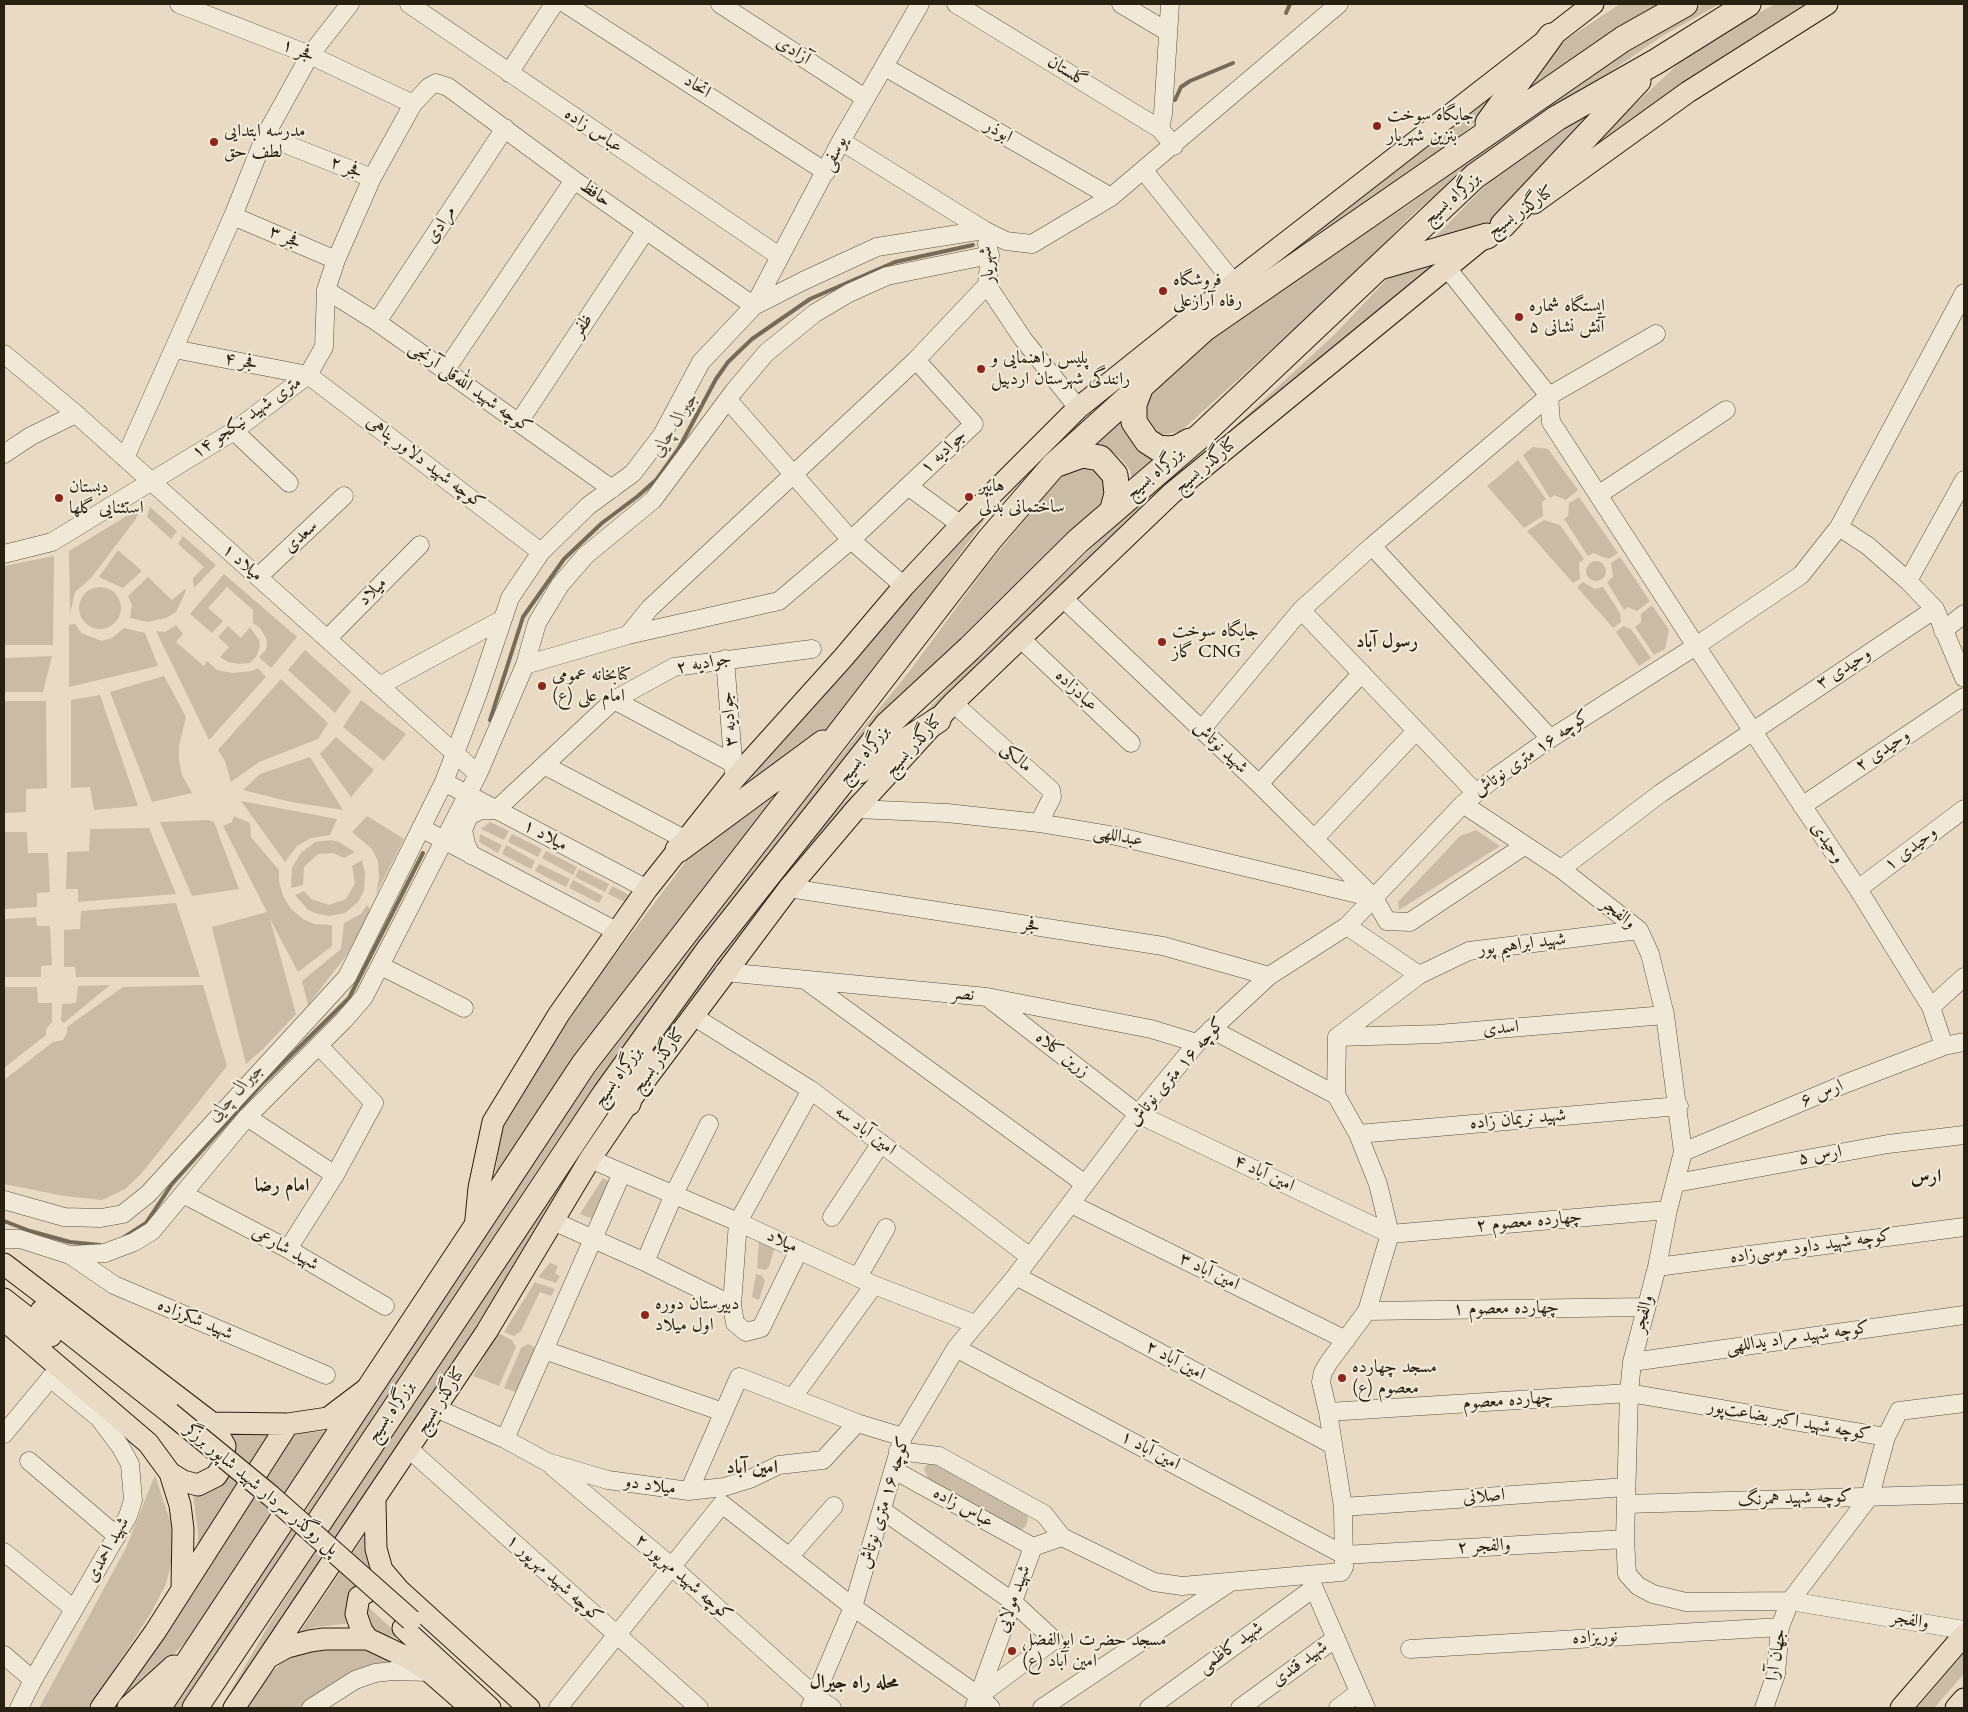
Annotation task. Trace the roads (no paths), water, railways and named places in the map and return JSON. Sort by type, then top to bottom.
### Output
[{"type":"highway","name":"بزرگراه بسیج","points":[[158,1708],[584,1064],[990,540],[1054,465],[1204,329],[1259,293],[1478,137],[1622,39],[1685,4]]},
{"type":"highway","name":"بزرگراه بسیج","points":[[195,1708],[605,1094],[708,951],[887,725],[970,648],[1078,541],[1200,436],[1475,176],[1557,118],[1657,61],[1748,4]]},
{"type":"highway","points":[[1478,137],[1551,36]]},
{"type":"highway","points":[[1378,268],[1495,230],[1657,61]]},
{"type":"highway","points":[[1141,386],[1134,404],[1134,422],[1147,441],[1158,448],[1169,449],[1177,448],[1200,436]]},
{"type":"highway","points":[[1054,465],[1082,455],[1100,458],[1115,475],[1117,494],[1112,512]]},
{"type":"highway","points":[[843,782],[946,712]]},
{"type":"highway","points":[[682,845],[849,723]]},
{"type":"highway","points":[[628,1103],[645,1040]]},
{"type":"highway","points":[[130,1708],[199,1647]]},
{"type":"highway","points":[[205,1708],[220,1672]]},
{"type":"main road","points":[[475,1231],[479,1188],[493,1122],[559,1014],[616,932],[682,845],[734,771],[843,658],[904,586],[961,525],[1078,408],[1234,283],[1593,4]]},
{"type":"main road","name":"کنارگذر بسیج","points":[[234,1708],[375,1501],[487,1331],[590,1160],[628,1103],[724,972],[790,888],[856,809],[946,712],[1172,493],[1447,268],[1495,230],[1688,92],[1827,4]]},
{"type":"main road","points":[[4,1264],[212,1423],[225,1446],[224,1462],[216,1476],[198,1485],[183,1481],[170,1473]]},
{"type":"main road","name":"پل روگذر سردار شهید شاپور برزگر","points":[[4,1281],[166,1419],[264,1507],[509,1708]]},
{"type":"main road","name":"پل روگذر سردار شهید شاپور برزگر","points":[[4,1299],[166,1419]]},
{"type":"main road","points":[[4,1320],[55,1372],[148,1443],[170,1473],[180,1505],[183,1529],[182,1589]]},
{"type":"main road","points":[[212,1423],[288,1424],[328,1418],[372,1384]]},
{"type":"main road","points":[[101,1708],[182,1589],[288,1424]]},
{"type":"main road","points":[[375,1501],[378,1559],[382,1570],[398,1590],[529,1708]]},
{"type":"main road","points":[[368,1639],[362,1631],[356,1614],[359,1597],[373,1588],[383,1586],[398,1590]]},
{"type":"main road","name":"پل روگذر سردار شهید شاپور برزگر","points":[[407,1624],[490,1708]]},
{"type":"main road","points":[[1901,1708],[1964,1635]]},
{"type":"main road","points":[[266,1659],[288,1647],[310,1641],[324,1639],[368,1639],[408,1658],[430,1672],[470,1708]]},
{"type":"main road","points":[[1956,1708],[1964,1700]]},
{"type":"street","name":"فجر ۱","points":[[179,4],[310,55],[413,104]]},
{"type":"street","points":[[125,458],[234,216],[265,136],[310,55],[350,4]]},
{"type":"street","name":"عباس زاده","points":[[409,4],[509,74],[779,256]]},
{"type":"street","points":[[509,74],[554,4]]},
{"type":"street","name":"اتحاد","points":[[566,4],[826,172]]},
{"type":"street","name":"آزادی","points":[[720,4],[866,98]]},
{"type":"street","name":"گلستان","points":[[956,4],[1160,129],[1174,146]]},
{"type":"street","points":[[1121,4],[1168,32]]},
{"type":"street","points":[[1160,129],[1170,4]]},
{"type":"street","points":[[4,1200],[64,1217],[101,1218],[123,1214],[148,1194],[347,977],[444,782],[478,693],[501,620],[510,598],[541,552],[588,506],[633,473],[662,435],[701,362],[754,306],[802,280],[877,246],[984,230],[1006,240],[1032,244],[1111,197],[1174,146],[1339,4]]},
{"type":"street","name":"یوسفی","points":[[754,306],[779,256],[918,5]]},
{"type":"street","name":"ابوذر","points":[[885,67],[1111,197]]},
{"type":"street","name":"۱۴ متری شهید نیکجو","points":[[4,554],[47,545],[234,431],[308,375],[324,347],[326,290],[336,260],[372,178],[413,104],[429,87],[436,83]]},
{"type":"street","name":"حافظ","points":[[436,83],[448,87],[574,180],[754,306]]},
{"type":"street","name":"مرادی","points":[[377,322],[504,128]]},
{"type":"street","name":"فجر ۲","points":[[265,136],[372,178]]},
{"type":"street","name":"شهریار","points":[[842,141],[984,230],[990,255],[987,286],[1023,339],[1078,408]]},
{"type":"street","points":[[1144,171],[1234,283]]},
{"type":"street","points":[[445,371],[574,180]]},
{"type":"street","name":"فجر ۳","points":[[234,216],[336,260]]},
{"type":"street","name":"ظفر","points":[[519,422],[646,230]]},
{"type":"street","points":[[4,1239],[20,1239],[70,1255],[105,1253],[134,1242],[152,1231],[248,1118],[364,997],[469,794],[524,665],[537,623],[560,585],[586,555],[653,500],[766,353],[815,313],[849,293],[887,276],[990,255]]},
{"type":"street","points":[[1447,268],[1549,396]]},
{"type":"street","points":[[628,635],[650,608],[916,360],[987,286]]},
{"type":"street","name":"کوچه شهید الله‌قلی آرنجی","points":[[326,290],[377,322],[612,489]]},
{"type":"street","name":"کوچه ۱۶ متری نوتاش","points":[[813,1703],[853,1607],[900,1444],[956,1348],[1016,1276],[1138,1114],[1211,1029],[1269,976],[1347,926],[1469,799],[1550,738],[1696,646],[1801,575],[1839,527],[1964,294]]},
{"type":"street","points":[[1201,730],[1301,610],[1372,546],[1549,396],[1656,334]]},
{"type":"street","name":"فجر ۴","points":[[174,349],[308,375]]},
{"type":"street","name":"میلاد ۱","points":[[7,360],[76,414],[478,774]]},
{"type":"street","name":"جوادیه ۱","points":[[524,665],[628,635],[779,601],[851,540],[974,424],[916,360]]},
{"type":"street","name":"کوچه شهید دلاور پناهی","points":[[308,375],[541,552]]},
{"type":"street","name":"وحیدی","points":[[1549,396],[1551,422],[1696,646],[1858,890],[1931,1007],[1944,1046]]},
{"type":"street","points":[[728,400],[851,540],[904,586]]},
{"type":"street","points":[[1598,495],[1726,410]]},
{"type":"street","points":[[4,454],[31,436],[76,414]]},
{"type":"street","points":[[234,431],[290,483]]},
{"type":"street","points":[[1908,581],[1964,480]]},
{"type":"street","points":[[908,486],[961,525]]},
{"type":"street","name":"سعدی","points":[[258,577],[344,496]]},
{"type":"street","points":[[1839,527],[1868,546],[1908,581],[1935,609],[1964,678]]},
{"type":"street","name":"میلاد","points":[[327,639],[420,545]]},
{"type":"street","points":[[1372,546],[1550,738]]},
{"type":"street","name":"شهید نوتاش","points":[[1064,598],[1259,784],[1374,898],[1387,921],[1410,922],[1524,846]]},
{"type":"street","name":"وحیدی ۳","points":[[1561,869],[1660,793],[1935,609]]},
{"type":"street","name":"والفجر","points":[[1301,610],[1416,730],[1469,799],[1524,846],[1561,869],[1639,930],[1650,954],[1665,1015],[1683,1152],[1668,1210],[1657,1268],[1632,1362],[1628,1393],[1625,1539],[1627,1574],[1638,1586],[1653,1594],[1686,1602],[1790,1601],[1964,1630]]},
{"type":"street","points":[[1943,631],[1964,614]]},
{"type":"street","points":[[379,686],[501,620]]},
{"type":"street","name":"عبادزاده","points":[[1021,639],[1131,743]]},
{"type":"street","name":"جوادیه ۲","points":[[496,810],[614,700],[674,667],[812,648]]},
{"type":"street","name":"جوادیه ۳","points":[[725,659],[734,771]]},
{"type":"street","points":[[1259,784],[1362,673]]},
{"type":"street","name":"وحیدی ۲","points":[[1802,806],[1964,697]]},
{"type":"street","points":[[614,700],[734,771]]},
{"type":"street","name":"مالکی","points":[[946,712],[1051,790],[1052,797],[1040,823]]},
{"type":"street","points":[[1314,839],[1416,730]]},
{"type":"street","points":[[544,765],[682,845]]},
{"type":"street","name":"میلاد ۱","points":[[444,782],[647,889]]},
{"type":"street","name":"عبداللهی","points":[[856,809],[947,813],[1040,823],[1178,849],[1374,898]]},
{"type":"street","name":"وحیدی ۱","points":[[1858,890],[1964,809]]},
{"type":"street","points":[[471,854],[466,844],[463,830],[469,816],[480,810],[496,810]]},
{"type":"street","points":[[421,828],[616,932]]},
{"type":"street","name":"فجر","points":[[790,888],[1163,946],[1269,976]]},
{"type":"street","points":[[1347,926],[1419,975]]},
{"type":"street","name":"شهید ابراهیم پور","points":[[1337,1037],[1419,975],[1469,951],[1639,930]]},
{"type":"street","points":[[381,966],[464,1008]]},
{"type":"street","name":"نصر","points":[[724,972],[807,982],[986,996],[1151,1029],[1197,1043]]},
{"type":"street","points":[[1931,1007],[1964,977]]},
{"type":"street","points":[[807,982],[1085,1184]]},
{"type":"street","name":"زرین کلاه","points":[[986,996],[1138,1114]]},
{"type":"street","name":"اسدی","points":[[1337,1037],[1438,1034],[1665,1015]]},
{"type":"street","name":"امین آباد سه","points":[[693,1016],[811,1090],[1030,1257]]},
{"type":"street","points":[[1211,1029],[1336,1095]]},
{"type":"street","points":[[689,1492],[739,1378],[857,1423],[900,1444],[939,1456],[1044,1514],[1062,1538],[1154,1582],[1182,1586],[1232,1581],[1311,1581],[1342,1572],[1344,1567],[1343,1507],[1328,1412],[1321,1382],[1323,1372],[1367,1311],[1390,1234],[1378,1184],[1358,1134],[1336,1095],[1337,1037]]},
{"type":"street","name":"ارس ۶","points":[[1683,1152],[1847,1083],[1944,1046],[1964,1042]]},
{"type":"street","points":[[288,1249],[335,1175],[374,1103],[319,1046]]},
{"type":"street","points":[[799,1250],[761,1328],[746,1332],[735,1323],[732,1305],[738,1222],[811,1090]]},
{"type":"street","name":"شهید نریمان زاده","points":[[1358,1134],[1678,1106]]},
{"type":"street","name":"۴ امین آباد","points":[[1138,1114],[1390,1234]]},
{"type":"street","points":[[248,1118],[335,1175]]},
{"type":"street","points":[[645,1262],[674,1194],[709,1124]]},
{"type":"street","name":"ارس ۵","points":[[1676,1183],[1888,1144],[1964,1136]]},
{"type":"street","points":[[832,1217],[881,1143]]},
{"type":"street","name":"میلاد","points":[[590,1160],[738,1222],[874,1285],[975,1324]]},
{"type":"street","points":[[505,1439],[622,1173]]},
{"type":"street","name":"شهید شارعی","points":[[183,1194],[288,1249],[385,1306]]},
{"type":"street","name":"۳ امین آباد","points":[[1071,1204],[1346,1340]]},
{"type":"street","name":"چهارده معصوم ۲","points":[[1390,1234],[1668,1210]]},
{"type":"street","points":[[553,1220],[645,1262],[732,1305]]},
{"type":"street","name":"کوچه شهید داود موسی‌زاده","points":[[1657,1268],[1964,1227]]},
{"type":"street","points":[[858,1277],[886,1228]]},
{"type":"street","name":"شهید شکرزاده","points":[[70,1255],[114,1286],[326,1376]]},
{"type":"street","name":"۲ امین آباد","points":[[1016,1276],[1333,1445]]},
{"type":"street","points":[[793,1397],[874,1285]]},
{"type":"street","name":"چهارده معصوم ۱","points":[[1367,1311],[1646,1307]]},
{"type":"street","name":"کوچه شهید مراد یداللهی","points":[[1632,1362],[1964,1315]]},
{"type":"street","name":"۱ امین آباد","points":[[956,1348],[1344,1555]]},
{"type":"street","points":[[544,1350],[723,1412]]},
{"type":"street","points":[[4,1434],[55,1372]]},
{"type":"street","name":"شهید احمدی","points":[[18,1708],[117,1536],[128,1516],[133,1500],[130,1464],[99,1418],[55,1372]]},
{"type":"street","name":"چهارده معصوم","points":[[1328,1412],[1628,1393]]},
{"type":"street","name":"کوچه شهید اکبر بضاعت‌پور","points":[[1628,1393],[1886,1438],[1899,1411],[1964,1403]]},
{"type":"street","name":"میلاد دو","points":[[436,1408],[505,1439],[547,1462],[608,1480],[689,1492],[724,1488],[750,1479],[779,1465],[823,1460],[857,1423]]},
{"type":"street","points":[[1870,1496],[1886,1438]]},
{"type":"street","name":"کوچه شهید مهرپور ۱","points":[[409,1449],[699,1708]]},
{"type":"street","points":[[29,1461],[117,1536]]},
{"type":"street","name":"کوچه شهید مهرپور ۲","points":[[547,1462],[672,1567],[813,1703],[832,1708]]},
{"type":"street","name":"عباس زاده","points":[[894,1470],[1033,1547]]},
{"type":"street","name":"کوچه شهید همرنگ","points":[[1626,1496],[1964,1494]]},
{"type":"street","name":"اصلانی","points":[[1343,1507],[1626,1496]]},
{"type":"street","name":"جهان آرا","points":[[1770,1705],[1776,1674],[1780,1627],[1790,1601],[1870,1496]]},
{"type":"street","points":[[558,1708],[722,1504],[981,1704],[1054,1640],[1012,1601],[882,1510]]},
{"type":"street","points":[[789,1557],[834,1506]]},
{"type":"street","name":"شهید مولایی","points":[[981,1704],[1012,1601],[1033,1547],[1062,1538]]},
{"type":"street","name":"والفجر ۲","points":[[1344,1555],[1625,1539]]},
{"type":"street","points":[[4,1552],[74,1609]]},
{"type":"street","points":[[1042,1708],[1232,1581]]},
{"type":"street","points":[[1311,1581],[1363,1700],[1338,1708]]},
{"type":"street","name":"شهید کاظمی","points":[[1149,1708],[1311,1581]]},
{"type":"street","name":"نوریزاده","points":[[1410,1649],[1780,1627]]},
{"type":"street","name":"شهید قندی","points":[[1240,1708],[1336,1638]]},
{"type":"street","points":[[4,1655],[33,1680]]},
{"type":"street","points":[[311,1708],[355,1680],[375,1673],[393,1671],[430,1672]]},
{"type":"waterway","name":"جیرال چایی","points":[[1286,13],[1290,4]]},
{"type":"waterway","name":"جیرال چایی","points":[[1175,100],[1181,87],[1190,81],[1233,63]]},
{"type":"waterway","name":"جیرال چایی","points":[[490,720],[523,617],[564,559],[602,523],[657,479],[679,448],[716,379],[728,362],[752,339],[810,299],[895,262],[973,245]]},
{"type":"waterway","name":"جیرال چایی","points":[[123,1238],[146,1223],[172,1184],[261,1085],[349,998],[423,853]]},
{"type":"waterway","name":"جیرال چایی","points":[[4,1221],[30,1231],[70,1242],[100,1245]]},
{"type":"place","name":"جایگاه سوخت بنزین شهریار","points":[[1377,126]]},
{"type":"place","name":"مدرسه ابتدایی لطف حق","points":[[214,142]]},
{"type":"place","name":"فروشگاه رفاه آرازعلی","points":[[1163,291]]},
{"type":"place","name":"ایستگاه شماره ۵ آتش نشانی","points":[[1519,317]]},
{"type":"place","name":"پلیس راهنمایی و رانندگی شهرستان اردبیل","points":[[981,369]]},
{"type":"place","name":"هایپر ساختمانی بدلی","points":[[969,497]]},
{"type":"place","name":"دبستان استثنایی گلها","points":[[59,498]]},
{"type":"place","name":"جایگاه سوخت گاز CNG","points":[[1162,642]]},
{"type":"place","name":"کتابخانه عمومی امام علی (ع)","points":[[542,686]]},
{"type":"place","name":"دبیرستان دوره اول میلاد","points":[[645,1315]]},
{"type":"place","name":"مسجد چهارده معصوم (ع)","points":[[1342,1378]]},
{"type":"place","name":"مسجد حضرت ابوالفضل (ع) امین آباد","points":[[1012,1651]]},
{"type":"district","name":"رسول آباد","points":[[1387,643]]},
{"type":"district","name":"ارس","points":[[1926,1178]]},
{"type":"district","name":"امام رضا","points":[[282,1187]]},
{"type":"district","name":"امین آباد","points":[[752,1469]]},
{"type":"district","name":"محله راه جیرال","points":[[854,1684]]}]
